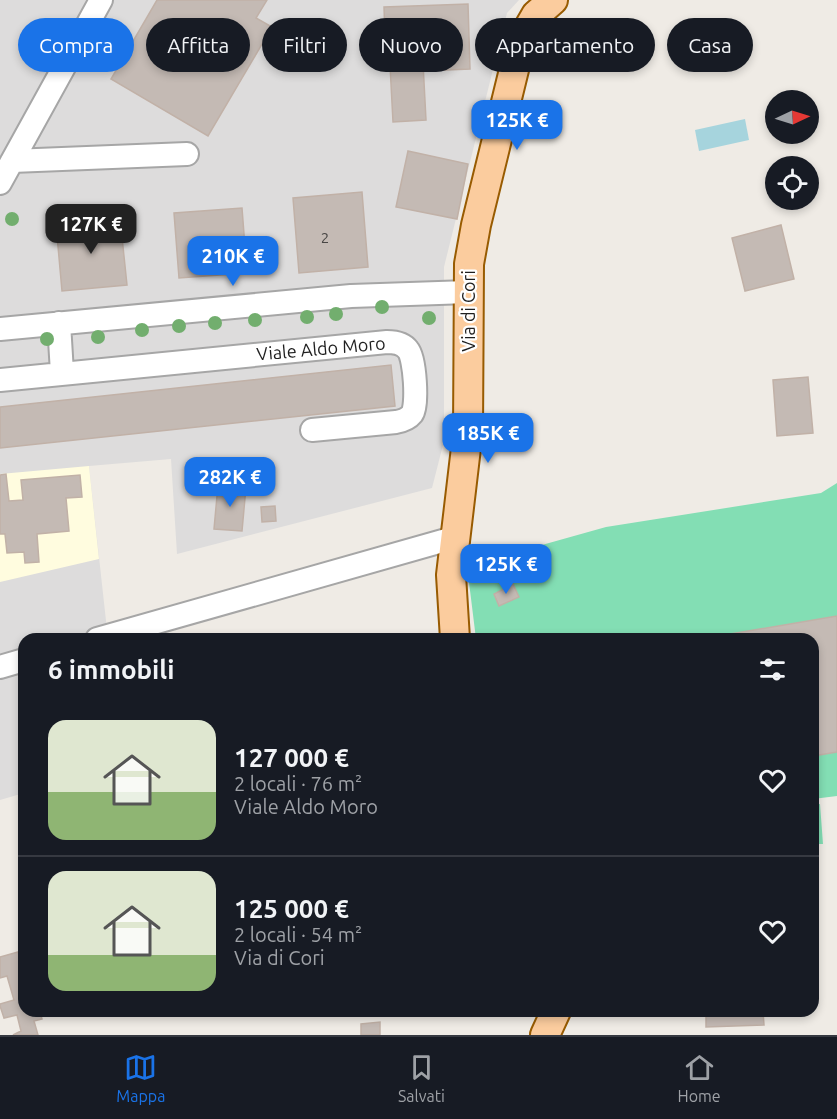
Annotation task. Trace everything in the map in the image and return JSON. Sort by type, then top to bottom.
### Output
[{"type":"main road","name":"Via di Cori","points":[[455,633],[451,583],[453,538],[468,430],[468,292],[474,234],[516,58],[531,22],[553,0]]},
{"type":"main road","points":[[545,1035],[553,1017]]},
{"type":"street","points":[[0,183],[101,0]]},
{"type":"street","points":[[12,161],[187,154]]},
{"type":"street","points":[[0,329],[360,295],[468,292]]},
{"type":"street","points":[[59,323],[62,373]]},
{"type":"street","name":"Viale Aldo Moro","points":[[0,380],[387,342],[399,343],[408,349],[412,361],[415,403],[412,414],[407,419],[312,430]]},
{"type":"street","points":[[118,633],[453,538]]},
{"type":"street","points":[[0,667],[18,662]]},
{"type":"shaded area","points":[[0,0],[519,0],[507,13],[506,18],[475,18],[475,72],[492,72],[444,267],[444,441],[432,488],[177,554],[171,459],[89,466],[107,633],[18,633],[18,795],[0,800]]},
{"type":"shaded area","points":[[89,466],[99,559],[0,582],[0,474]]},
{"type":"green space","points":[[837,483],[837,796],[819,798],[819,633],[475,633],[467,566],[606,527],[821,493]]},
{"type":"green space","points":[[820,804],[823,844],[819,844]]},
{"type":"water","points":[[745,119],[749,140],[699,151],[695,130]]},
{"type":"building","points":[[157,0],[267,0],[256,18],[262,21],[262,44],[250,64],[250,18],[147,18]]},
{"type":"building","points":[[468,4],[470,69],[463,69],[463,18],[384,18],[384,7]]},
{"type":"building","points":[[146,19],[146,72],[246,72],[208,136],[111,79],[115,72],[134,72],[134,40]]},
{"type":"building","points":[[390,72],[423,72],[426,120],[393,122]]},
{"type":"building","points":[[408,151],[468,164],[457,219],[396,207]]},
{"type":"building","points":[[362,192],[368,267],[299,273],[293,198]]},
{"type":"building","points":[[242,208],[247,273],[179,278],[174,213]]},
{"type":"building","points":[[120,218],[127,285],[62,291],[56,224]]},
{"type":"building","points":[[781,225],[794,279],[745,291],[732,238]]},
{"type":"building","points":[[391,365],[395,406],[0,448],[0,407]]},
{"type":"building","points":[[808,377],[813,433],[777,436],[773,380]]},
{"type":"building","points":[[6,474],[9,501],[23,500],[21,480],[80,475],[82,497],[66,498],[69,531],[37,534],[39,562],[25,563],[24,552],[7,553],[5,534],[0,534],[0,475]]},
{"type":"building","points":[[218,485],[246,487],[242,531],[214,529]]},
{"type":"building","points":[[275,506],[276,521],[262,522],[261,507]]},
{"type":"building","points":[[513,584],[519,597],[499,606],[494,594]]},
{"type":"building","points":[[837,616],[837,752],[819,755],[819,633],[736,633]]},
{"type":"building","points":[[18,952],[18,1017],[41,1017],[42,1019],[34,1021],[38,1035],[13,1035],[21,1031],[17,1015],[4,1018],[0,1004],[14,1000],[7,976],[0,978],[0,957]]},
{"type":"building","points":[[706,1017],[763,1017],[764,1025],[706,1027]]},
{"type":"building","points":[[380,1022],[380,1035],[361,1035],[361,1024]]}]
